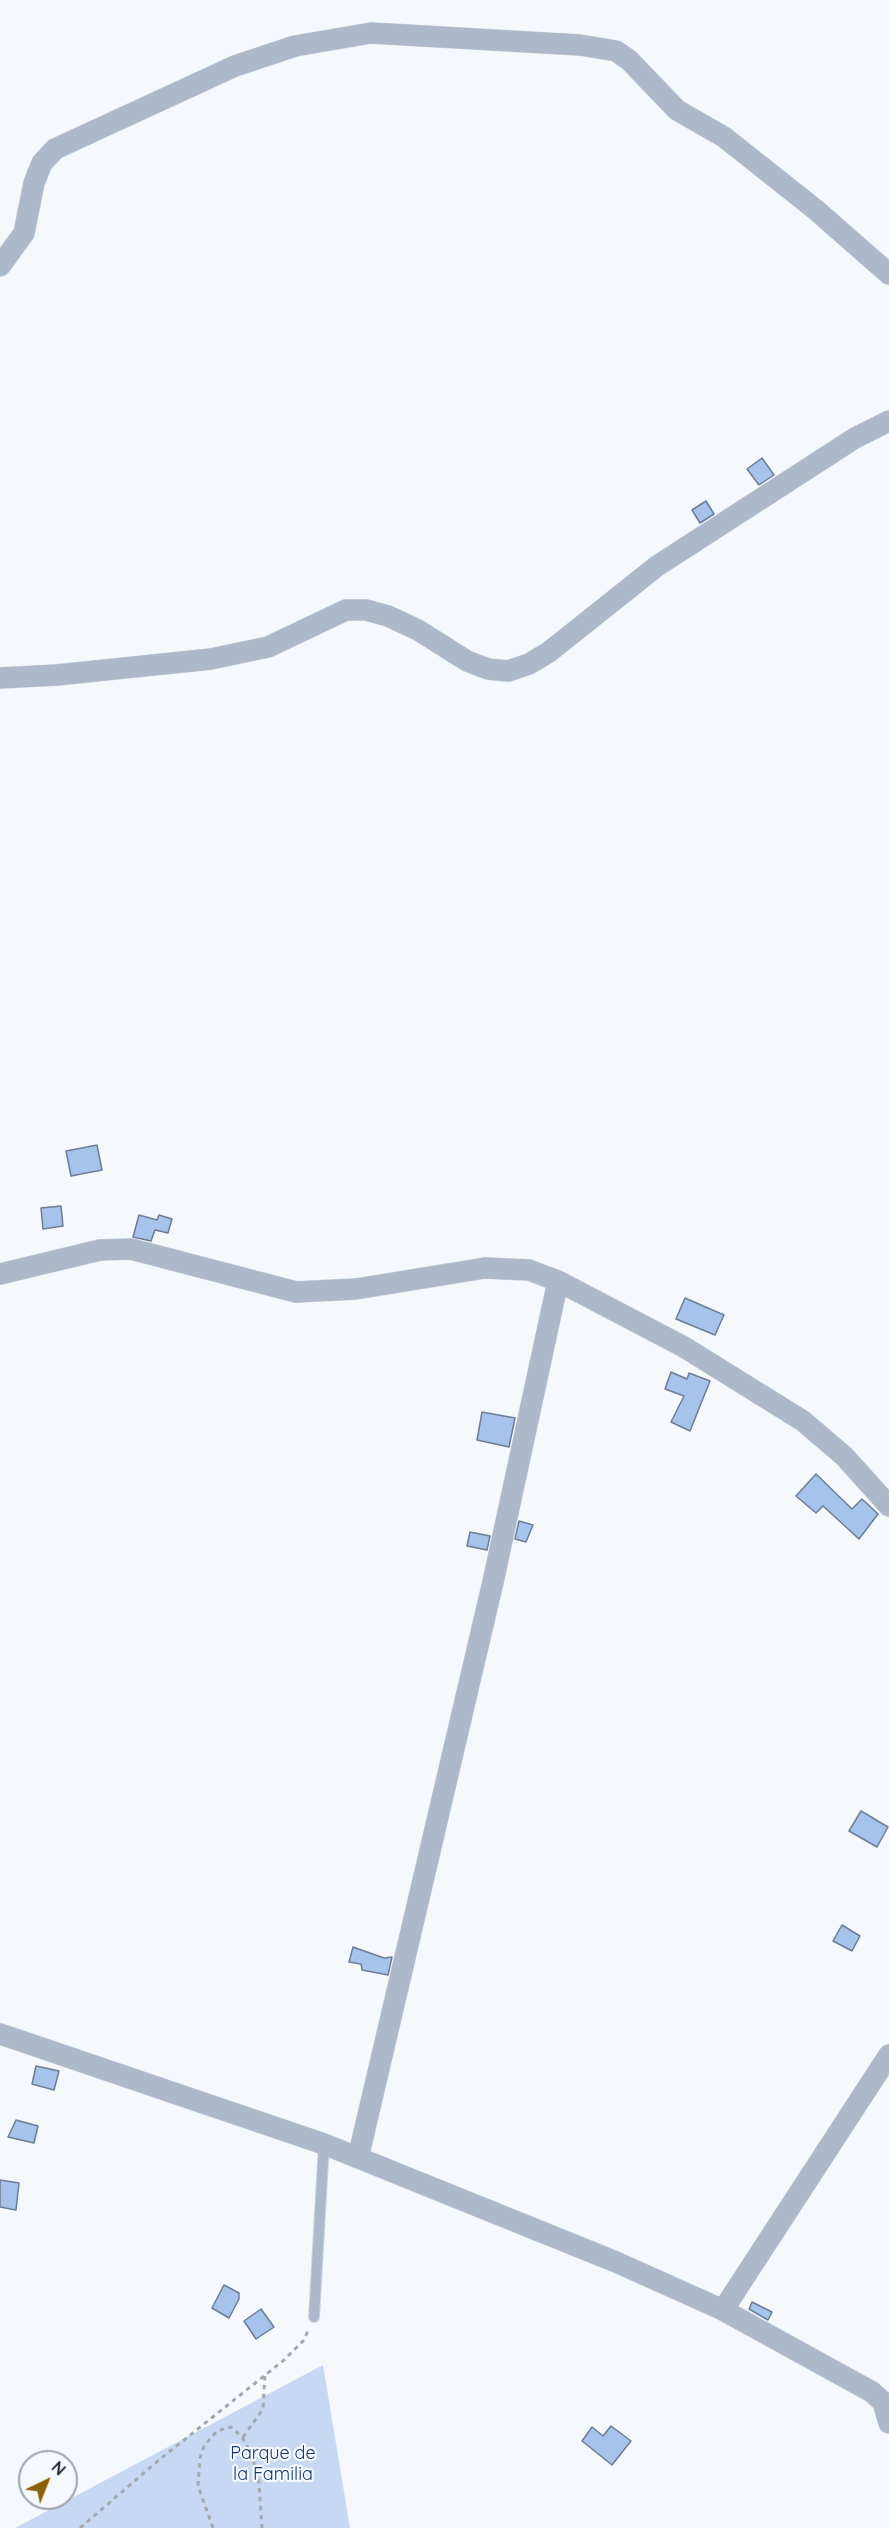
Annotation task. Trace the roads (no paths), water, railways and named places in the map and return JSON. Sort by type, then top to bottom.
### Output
[{"type":"street","points":[[0,266],[24,233],[34,183],[42,163],[55,149],[235,66],[295,46],[371,33],[580,45],[616,51],[629,60],[677,110],[724,137],[816,210],[889,274]]},
{"type":"street","points":[[0,678],[57,675],[211,659],[268,647],[346,609],[366,610],[388,616],[418,630],[467,662],[488,669],[508,671],[529,664],[549,652],[657,566],[855,438],[889,421]]},
{"type":"street","points":[[0,1274],[100,1250],[132,1249],[296,1292],[356,1289],[485,1268],[529,1270],[558,1281],[684,1347],[803,1421],[844,1456],[889,1506]]},
{"type":"street","points":[[358,2158],[493,1582],[558,1281]]},
{"type":"street","points":[[0,2034],[324,2144],[523,2223],[723,2310],[872,2392],[883,2402],[889,2423]]},
{"type":"street","points":[[723,2310],[889,2055]]},
{"type":"lane","points":[[314,2317],[324,2144]]},
{"type":"park label","name":"Parque de la Familia","points":[[273,2464]]}]
